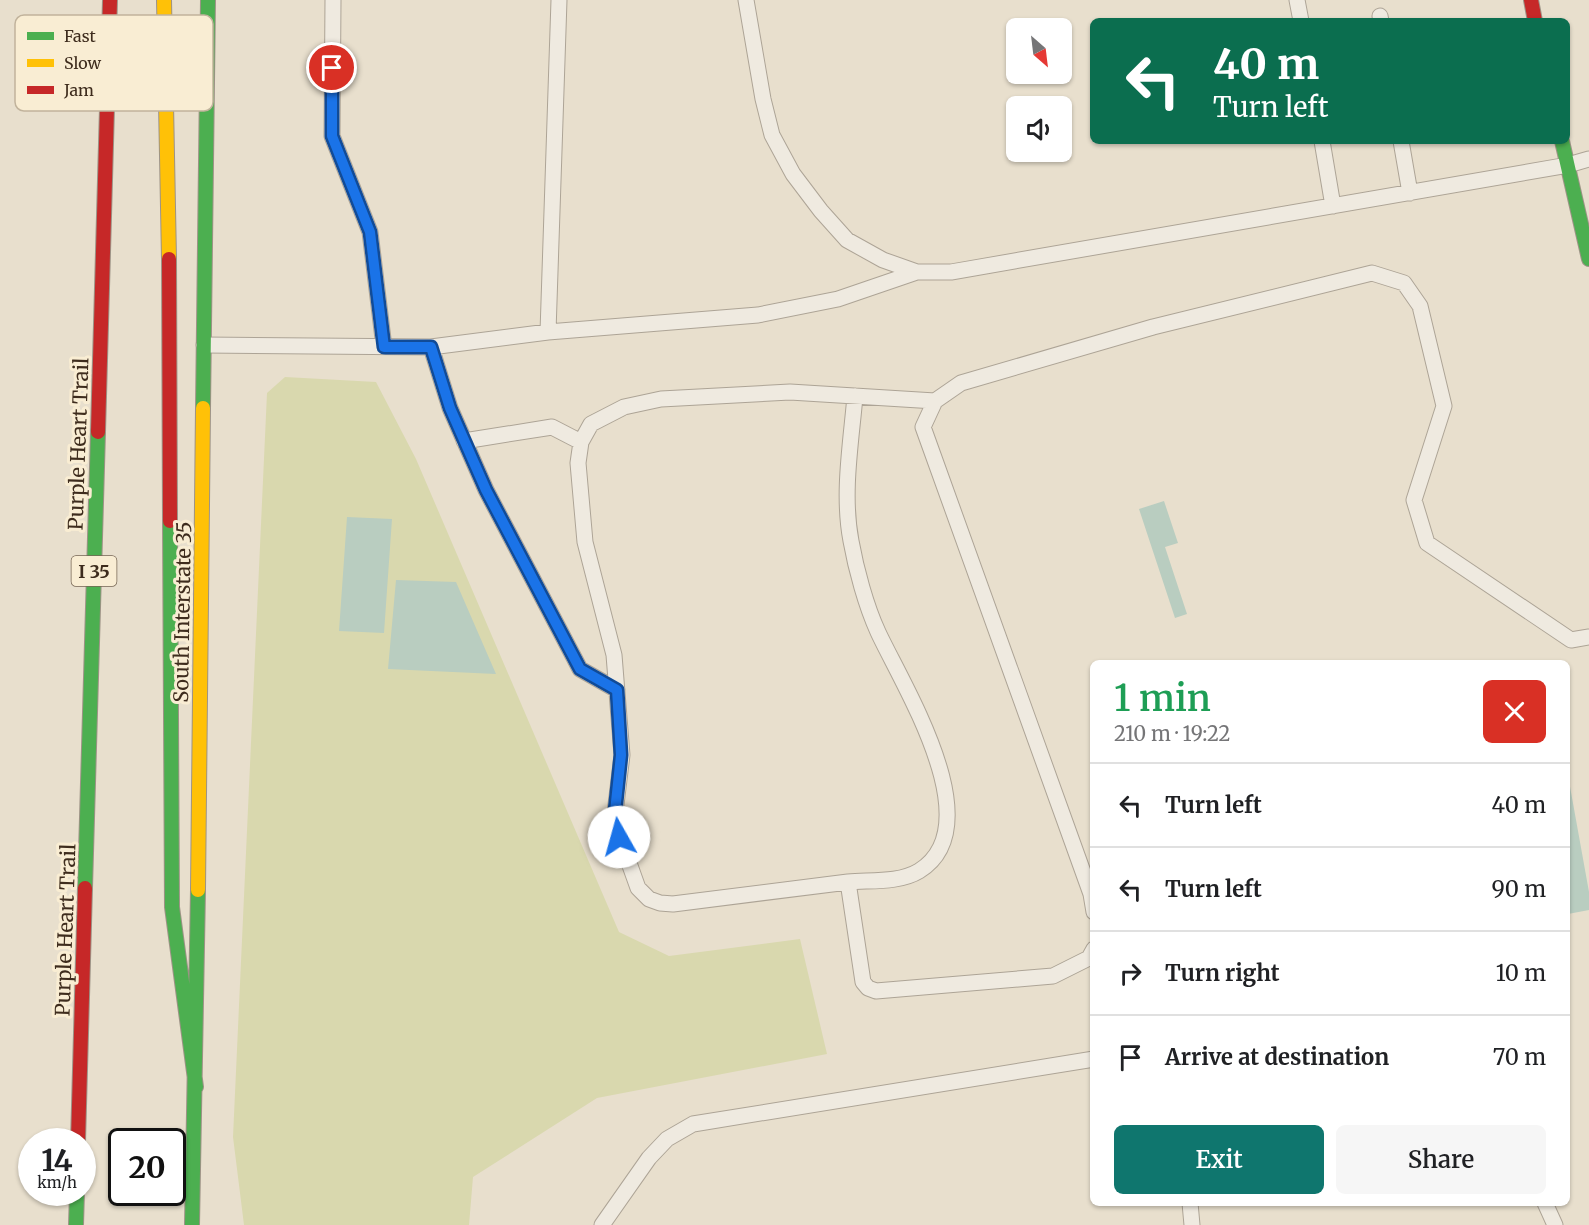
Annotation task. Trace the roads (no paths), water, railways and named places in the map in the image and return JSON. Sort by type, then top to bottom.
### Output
[{"type":"main road","name":"Purple Heart Trail","points":[[110,0],[110,15]]},
{"type":"main road","points":[[164,0],[164,15]]},
{"type":"main road","name":"South Interstate 35","points":[[208,0],[208,15]]},
{"type":"main road","points":[[1531,0],[1534,18]]},
{"type":"main road","name":"Purple Heart Trail","points":[[78,1128],[107,111]]},
{"type":"main road","points":[[166,111],[172,907],[196,1087]]},
{"type":"main road","name":"South Interstate 35","points":[[192,1225],[196,1087],[207,111]]},
{"type":"main road","points":[[1563,144],[1589,259]]},
{"type":"main road","points":[[76,1225],[77,1206]]},
{"type":"lane","points":[[333,0],[332,136],[370,232],[384,347]]},
{"type":"lane","points":[[548,332],[559,0]]},
{"type":"lane","points":[[746,0],[763,99],[772,135],[793,174],[847,240],[883,260],[917,272],[951,272],[1410,193],[1568,165],[1589,159]]},
{"type":"lane","points":[[1297,0],[1300,18]]},
{"type":"lane","points":[[1323,144],[1333,206]]},
{"type":"lane","points":[[1402,144],[1410,193]]},
{"type":"lane","points":[[204,345],[431,347],[548,332],[758,315],[838,300],[917,272]]},
{"type":"lane","points":[[1090,888],[923,427],[935,401],[962,383],[1153,327],[1372,273],[1404,283],[1420,306],[1444,406],[1414,500],[1426,543],[1571,640],[1589,637]]},
{"type":"lane","points":[[431,347],[450,408],[486,490],[580,669],[617,690]]},
{"type":"lane","points":[[855,396],[847,503],[851,541],[878,631],[901,673],[926,730],[946,791],[947,828],[943,847],[920,871],[904,878],[848,882],[673,904],[648,899],[633,878],[614,821],[621,755],[614,655],[585,542],[578,463],[581,442],[591,424],[624,406],[661,399],[790,392],[855,396],[935,401]]},
{"type":"lane","points":[[464,441],[552,427],[581,442]]},
{"type":"lane","points":[[848,882],[863,982],[868,988],[876,991],[1053,976],[1090,956]]},
{"type":"lane","points":[[602,1225],[655,1152],[667,1139],[693,1124],[1090,1060]]},
{"type":"lane","points":[[1190,1206],[1192,1225]]},
{"type":"lane","points":[[1546,1206],[1555,1225]]}]
